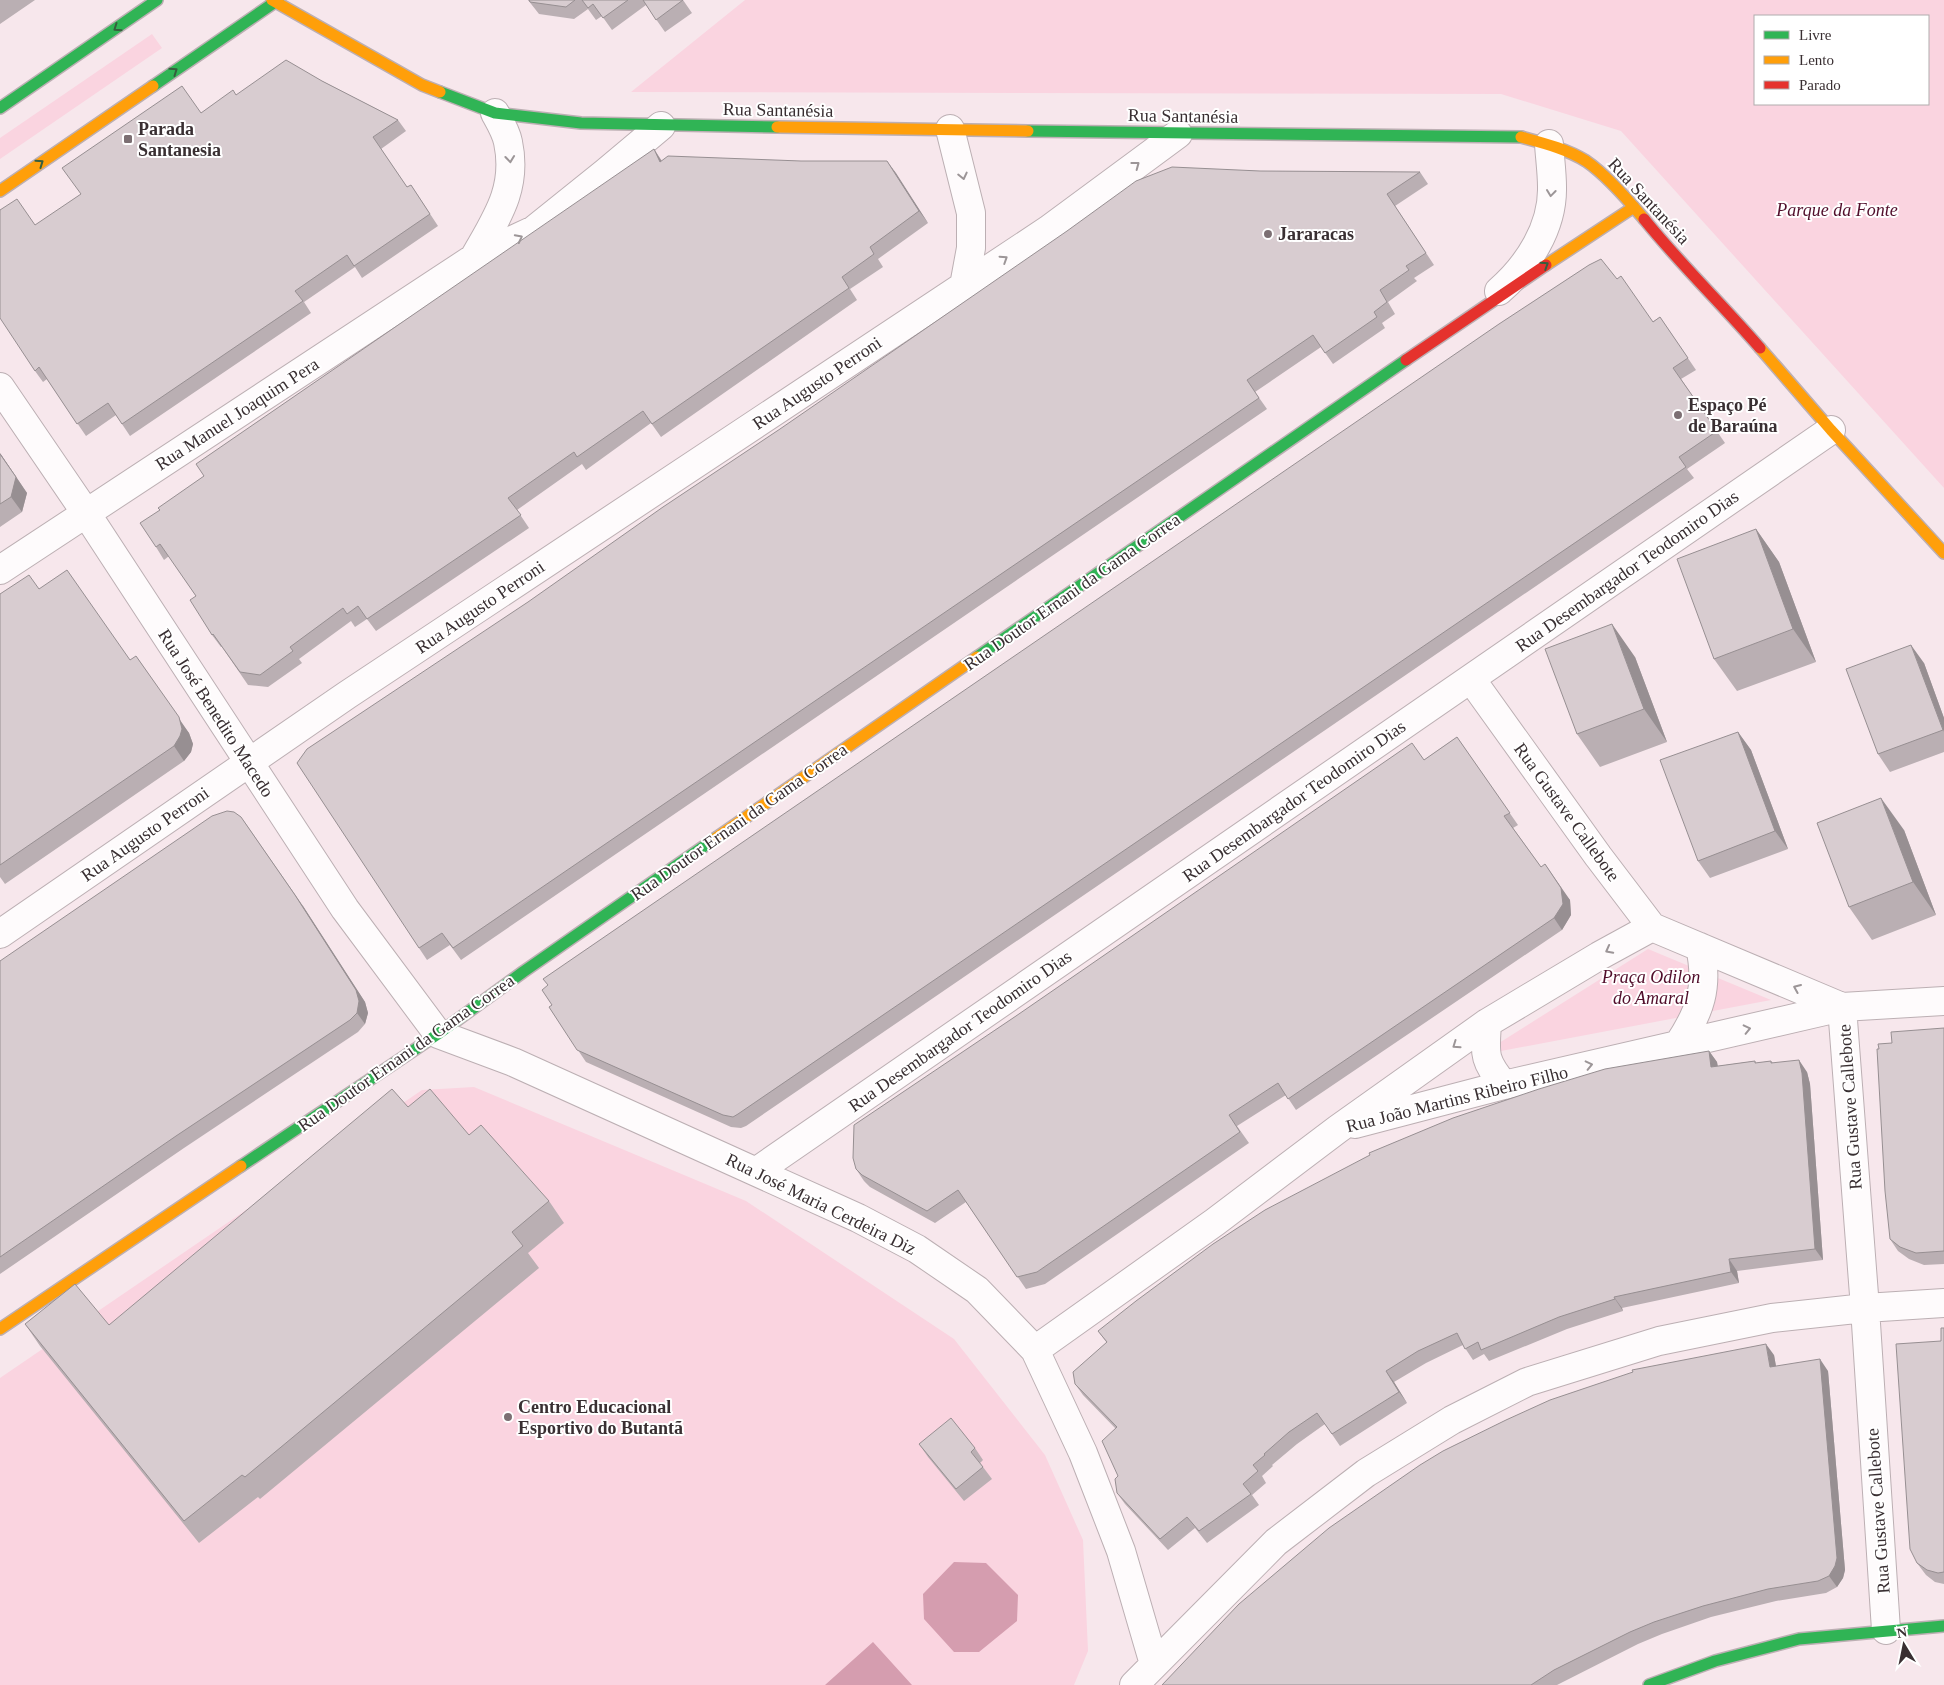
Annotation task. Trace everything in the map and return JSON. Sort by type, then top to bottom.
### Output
[{"type":"street","points":[[0,108],[157,0]]},
{"type":"street","points":[[0,190],[275,1]]},
{"type":"street","name":"Rua Santanésia","points":[[275,1],[422,85],[495,113],[581,123],[661,126],[1178,134],[1504,136],[1549,144],[1586,161],[1634,207],[1664,244],[1723,305],[1830,430],[1944,553]]},
{"type":"street","name":"Rua Manuel Joaquim Pera","points":[[474,258],[502,209],[510,187],[511,166],[508,140],[495,113]]},
{"type":"street","name":"Rua Manuel Joaquim Pera","points":[[0,570],[474,258],[534,230],[606,174],[661,126]]},
{"type":"street","points":[[950,129],[971,213],[971,248],[964,286]]},
{"type":"street","name":"Rua Augusto Perroni","points":[[0,934],[355,689],[1048,230],[1178,134]]},
{"type":"street","name":"Rua Doutor Ernani da Gama Correa","points":[[1475,312],[1516,276],[1545,230],[1552,189],[1549,144]]},
{"type":"street","name":"Rua Doutor Ernani da Gama Correa","points":[[0,1329],[438,1034],[532,966],[1475,312],[1634,207]]},
{"type":"street","name":"Rua José Benedito Macedo","points":[[0,387],[86,513],[345,908],[438,1034]]},
{"type":"street","name":"Rua Desembargador Teodomiro Dias","points":[[756,1171],[1830,430]]},
{"type":"street","name":"Rua Gustave Callebote","points":[[1471,679],[1598,856],[1652,927],[1842,1007],[1865,1308],[1886,1630]]},
{"type":"street","points":[[1338,1129],[1487,1023],[1599,956],[1652,927]]},
{"type":"street","points":[[1678,1045],[1692,1023],[1704,985],[1704,966],[1700,947]]},
{"type":"street","name":"Rua João Martins Ribeiro Filho","points":[[1035,1350],[1215,1222],[1338,1129],[1504,1085],[1842,1007],[1944,1001]]},
{"type":"street","points":[[1487,1023],[1485,1053],[1488,1063],[1504,1085]]},
{"type":"street","name":"Rua José Maria Cerdeira Diz","points":[[438,1034],[513,1062],[858,1218],[917,1249],[977,1290],[1035,1350],[1083,1453],[1121,1552],[1154,1664]]},
{"type":"street","points":[[1134,1685],[1276,1542],[1366,1473],[1452,1420],[1527,1382],[1660,1341],[1772,1318],[1865,1308],[1944,1303]]},
{"type":"street","points":[[1649,1685],[1715,1661],[1799,1639],[1944,1626]]},
{"type":"green space","name":"Parque da Fonte","points":[[745,0],[1944,0],[1944,488],[1621,131],[1501,94],[631,92]]},
{"type":"green space","points":[[152,34],[162,48],[0,159],[0,138]]},
{"type":"green space","name":"Praça Odilon do Amaral","points":[[1648,949],[1771,1000],[1480,1055]]},
{"type":"green space","name":"Centro Educacional Esportivo do Butantã","points":[[474,1087],[746,1201],[954,1339],[1045,1455],[1083,1540],[1088,1651],[1074,1685],[0,1685],[0,1378],[422,1090]]},
{"type":"shaded area","points":[[954,1562],[986,1563],[1018,1595],[1017,1621],[979,1652],[954,1652],[924,1619],[923,1594]]},
{"type":"shaded area","points":[[873,1642],[912,1685],[825,1685]]},
{"type":"building","points":[[529,0],[575,0],[566,7],[530,2]]},
{"type":"building","points":[[582,0],[628,0],[603,18],[593,4],[588,8]]},
{"type":"building","points":[[643,0],[683,0],[656,20]]},
{"type":"building","points":[[286,60],[322,81],[398,120],[373,137],[407,187],[411,185],[430,214],[354,266],[347,255],[295,291],[303,301],[122,424],[108,403],[77,424],[39,367],[35,371],[0,318],[0,210],[17,199],[35,225],[81,194],[62,168],[182,86],[201,113],[233,90],[236,95]]},
{"type":"building","points":[[654,149],[660,162],[668,156],[801,161],[887,161],[919,211],[870,247],[874,254],[842,277],[849,288],[652,424],[643,411],[577,457],[574,452],[508,498],[521,515],[367,619],[358,606],[347,614],[343,608],[290,647],[293,651],[260,675],[240,672],[212,635],[190,600],[196,596],[160,544],[156,547],[140,523],[204,476],[196,464]]},
{"type":"building","points":[[1172,167],[1260,171],[1420,172],[1387,194],[1426,253],[1406,266],[1409,270],[1380,290],[1387,302],[1374,312],[1377,317],[1325,353],[1313,335],[1247,380],[1259,398],[453,948],[442,933],[419,948],[297,763],[307,749],[528,602],[663,507],[780,429],[1067,231],[1136,181]]},
{"type":"building","points":[[1601,259],[1617,279],[1621,276],[1653,322],[1660,317],[1688,358],[1673,368],[1717,431],[1679,457],[1686,467],[733,1117],[723,1115],[577,1050],[549,1007],[552,1005],[542,990],[548,985],[543,979],[1499,324]]},
{"type":"building","points":[[0,454],[16,477],[11,497],[0,504]]},
{"type":"building","points":[[1756,529],[1793,629],[1714,659],[1677,559]]},
{"type":"building","points":[[67,570],[130,660],[136,656],[179,717],[182,729],[174,746],[0,865],[0,594],[29,575],[39,589]]},
{"type":"building","points":[[1612,624],[1644,709],[1577,734],[1545,649]]},
{"type":"building","points":[[1911,645],[1943,730],[1878,754],[1846,669]]},
{"type":"building","points":[[1738,732],[1775,831],[1698,861],[1660,760]]},
{"type":"building","points":[[1457,737],[1510,813],[1504,816],[1541,867],[1545,864],[1561,888],[1563,904],[1554,918],[1288,1099],[1278,1083],[1229,1115],[1240,1132],[1037,1272],[1017,1277],[958,1190],[927,1211],[862,1175],[856,1169],[853,1158],[854,1125],[1016,1016],[1412,743],[1424,760]]},
{"type":"building","points":[[1881,798],[1913,882],[1849,907],[1817,823]]},
{"type":"building","points":[[227,811],[234,812],[241,817],[295,895],[356,990],[359,1001],[357,1013],[350,1020],[176,1136],[0,1257],[0,961],[212,816]]},
{"type":"building","points":[[1944,1028],[1944,1251],[1916,1253],[1900,1247],[1890,1239],[1885,1191],[1877,1049],[1879,1049],[1878,1044],[1892,1043],[1891,1032]]},
{"type":"building","points":[[1709,1051],[1711,1067],[1755,1061],[1755,1063],[1771,1061],[1771,1063],[1799,1060],[1802,1073],[1815,1249],[1729,1259],[1731,1272],[1614,1297],[1615,1299],[1559,1317],[1481,1350],[1478,1342],[1465,1349],[1457,1333],[1418,1351],[1386,1371],[1399,1392],[1332,1434],[1317,1413],[1289,1432],[1253,1465],[1258,1471],[1243,1484],[1251,1494],[1199,1531],[1187,1517],[1160,1539],[1117,1493],[1115,1479],[1118,1476],[1102,1441],[1117,1427],[1075,1384],[1073,1372],[1107,1342],[1098,1331],[1136,1301],[1213,1244],[1265,1210],[1370,1155],[1369,1153],[1453,1118],[1605,1069]]},
{"type":"building","points":[[392,1089],[408,1107],[430,1089],[469,1135],[481,1125],[549,1201],[512,1232],[523,1246],[245,1477],[242,1475],[184,1521],[25,1324],[75,1284],[109,1325]]},
{"type":"building","points":[[1941,1328],[1944,1328],[1944,1572],[1938,1573],[1927,1570],[1917,1563],[1910,1549],[1896,1344],[1941,1341]]},
{"type":"building","points":[[1766,1344],[1770,1367],[1820,1359],[1837,1558],[1829,1576],[1818,1581],[1768,1589],[1703,1606],[1654,1622],[1554,1670],[1531,1685],[1162,1685],[1239,1604],[1329,1528],[1443,1451],[1550,1400],[1633,1372],[1632,1370]]},
{"type":"building","points":[[951,1418],[975,1448],[971,1452],[983,1467],[956,1489],[919,1444]]},
{"type":"traffic: fast","points":[[0,108],[157,0]]},
{"type":"traffic: fast","points":[[153,86],[278,0]]},
{"type":"traffic: fast","points":[[440,92],[495,113],[581,123],[777,127]]},
{"type":"traffic: fast","points":[[1028,131],[1521,137]]},
{"type":"traffic: fast","points":[[977,657],[1406,360]]},
{"type":"traffic: fast","points":[[241,1166],[438,1034],[523,972],[716,838]]},
{"type":"traffic: fast","points":[[1649,1685],[1715,1661],[1799,1639],[1944,1626]]},
{"type":"traffic: slow","points":[[272,0],[422,85],[440,92]]},
{"type":"traffic: slow","points":[[0,191],[153,86]]},
{"type":"traffic: slow","points":[[777,127],[1028,131]]},
{"type":"traffic: slow","points":[[1521,137],[1563,150],[1586,161],[1609,180],[1644,219]]},
{"type":"traffic: slow","points":[[1546,265],[1634,207]]},
{"type":"traffic: slow","points":[[1760,348],[1831,430],[1944,553]]},
{"type":"traffic: slow","points":[[716,838],[977,657]]},
{"type":"traffic: slow","points":[[0,1329],[241,1166]]},
{"type":"traffic: jam","points":[[1644,219],[1760,348]]},
{"type":"traffic: jam","points":[[1406,360],[1546,265]]},
{"type":"place","name":"Parada Santanesia","points":[[128,139]]},
{"type":"place","name":"Jararacas","points":[[1268,234]]},
{"type":"place","name":"Espaço Pé de Baraúna","points":[[1678,415]]},
{"type":"place","name":"Centro Educacional Esportivo do Butantã","points":[[508,1417]]}]
